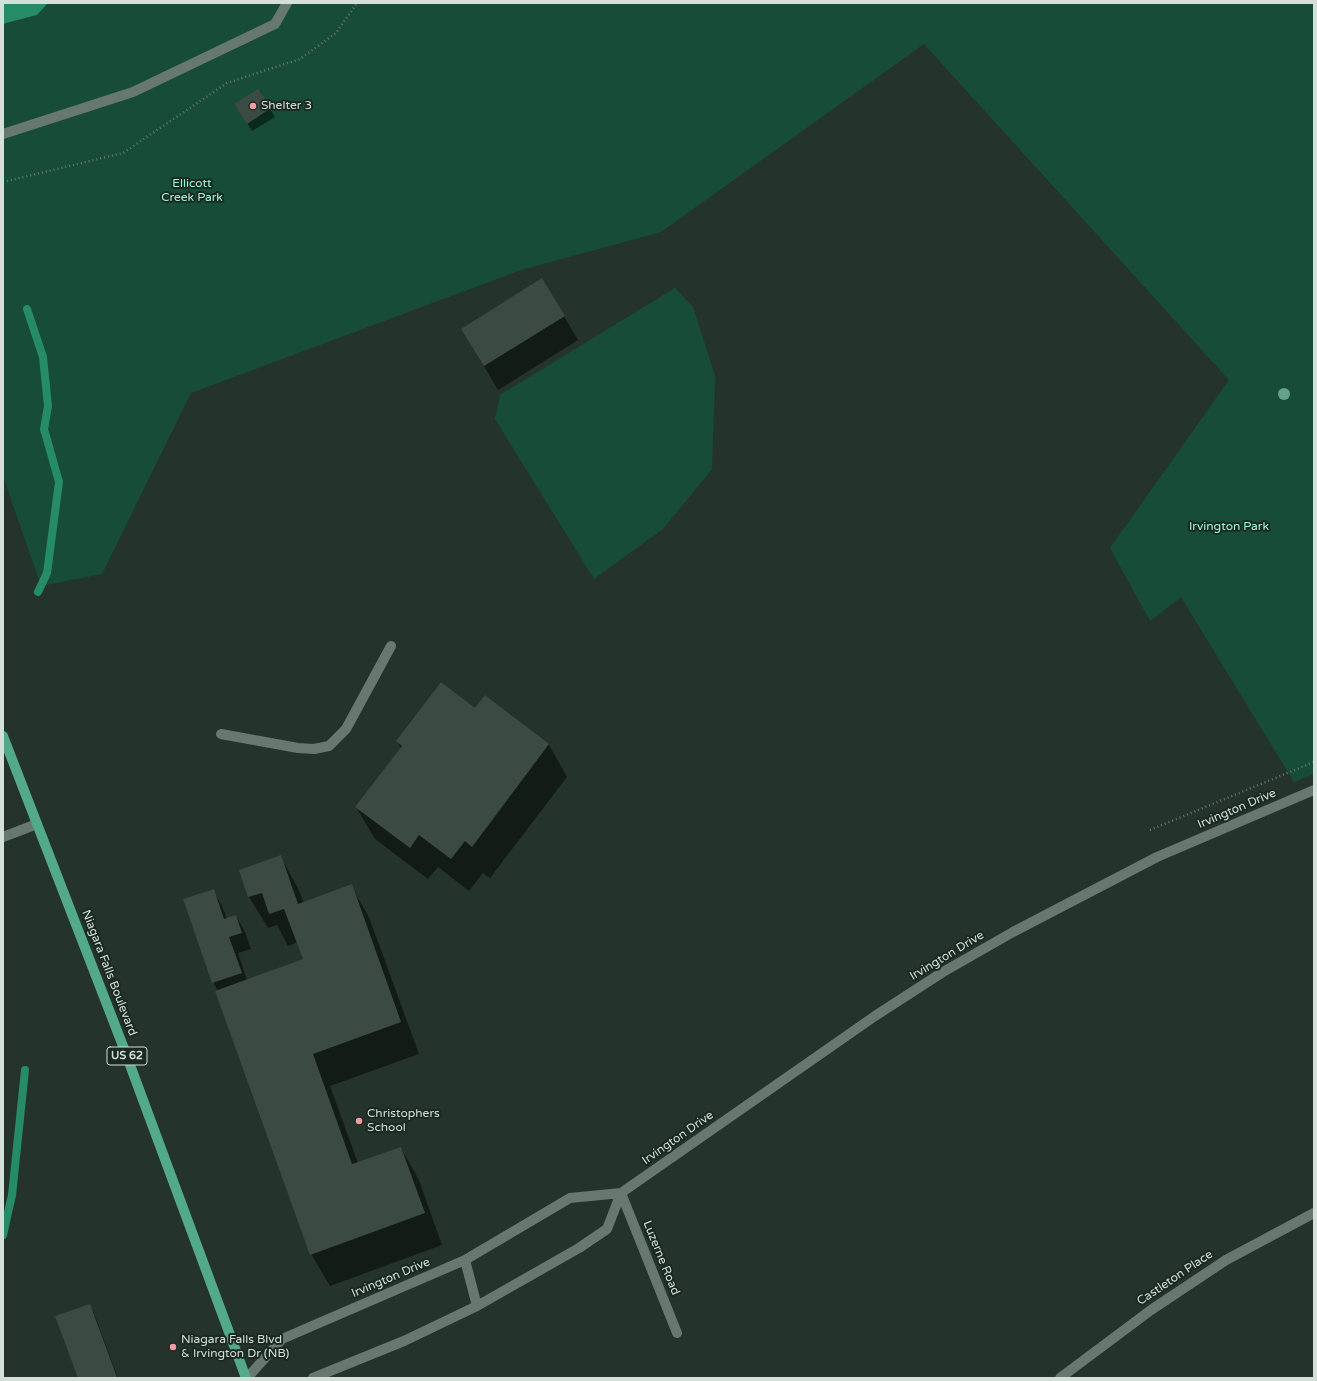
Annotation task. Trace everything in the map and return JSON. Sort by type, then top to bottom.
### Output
[{"type":"main road","name":"Niagara Falls Boulevard","points":[[3,736],[120,1038],[247,1378]]},
{"type":"street","points":[[3,134],[133,92],[275,24],[287,3]]},
{"type":"street","points":[[221,734],[298,748],[314,749],[329,746],[346,729],[392,646]]},
{"type":"street","name":"Irvington Drive","points":[[247,1378],[282,1339],[465,1260],[570,1198],[621,1193],[850,1032],[956,965],[1085,893],[1157,857],[1314,790]]},
{"type":"street","points":[[3,838],[37,824]]},
{"type":"street","points":[[313,1378],[404,1341],[477,1306],[579,1248],[607,1229],[621,1193]]},
{"type":"street","name":"Luzerne Road","points":[[621,1193],[678,1334]]},
{"type":"street","name":"Castleton Place","points":[[1060,1378],[1151,1310],[1226,1260],[1314,1213]]},
{"type":"street","points":[[465,1260],[477,1306]]},
{"type":"path","points":[[3,182],[123,153],[227,83],[300,59],[336,33],[357,3]]},
{"type":"path","points":[[1150,830],[1314,762]]},
{"type":"green space","name":"Ellicott Creek Park","points":[[3,3],[1314,3],[1314,774],[1294,782],[1181,597],[1150,621],[1110,548],[1229,380],[924,44],[661,232],[521,270],[191,393],[102,574],[41,586],[3,476]]},
{"type":"green space","points":[[675,288],[693,307],[715,376],[712,469],[663,529],[594,579],[495,419],[500,395]]},
{"type":"shaded area","points":[[3,3],[48,3],[37,15],[3,25]]},
{"type":"building","name":"Shelter 3","points":[[258,89],[271,108],[247,124],[234,104]]},
{"type":"building","points":[[542,278],[565,316],[484,366],[461,329]]},
{"type":"building","points":[[441,682],[475,708],[485,695],[549,744],[472,847],[465,841],[451,859],[419,835],[410,848],[355,807],[402,746],[396,741]]},
{"type":"building","points":[[281,855],[298,904],[352,884],[401,1022],[313,1054],[352,1164],[401,1147],[425,1213],[310,1255],[215,991],[303,959],[284,909],[269,914],[262,893],[248,897],[239,870]]},
{"type":"building","points":[[214,889],[224,919],[236,915],[242,933],[229,937],[242,973],[212,983],[183,899]]},
{"type":"building","points":[[90,1304],[117,1377],[115,1378],[78,1378],[55,1316]]},
{"type":"waterway","points":[[27,309],[43,357],[48,406],[44,429],[59,482],[47,573],[38,592]]},
{"type":"waterway","points":[[3,1235],[12,1195],[25,1070]]},
{"type":"place","name":"Shelter 3","points":[[253,106]]},
{"type":"place","name":"Christophers School","points":[[359,1121]]},
{"type":"place","name":"Niagara Falls Blvd & Irvington Dr (NB)","points":[[173,1347]]},
{"type":"park label","name":"Irvington Park","points":[[1229,527]]}]
